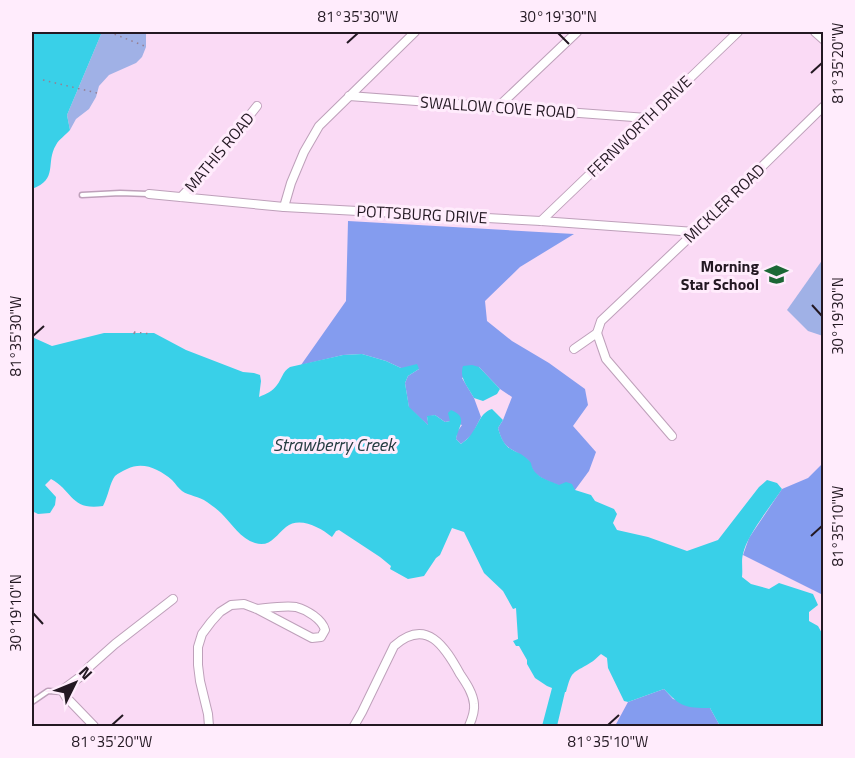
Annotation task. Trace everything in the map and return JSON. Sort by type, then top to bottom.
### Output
[{"type":"street","points":[[284,207],[304,152],[320,126],[415,32]]},
{"type":"street","points":[[498,107],[577,32]]},
{"type":"street","name":"FERNWORTH DRIVE","points":[[541,221],[738,32]]},
{"type":"street","points":[[815,32],[824,40]]},
{"type":"street","name":"SWALLOW COVE ROAD","points":[[349,96],[647,118]]},
{"type":"street","name":"MATHIS ROAD","points":[[181,197],[203,174],[257,106]]},
{"type":"street","name":"MICKLER ROAD","points":[[574,349],[597,333],[601,321],[824,106]]},
{"type":"street","name":"POTTSBURG DRIVE","points":[[149,194],[284,207],[695,232]]},
{"type":"street","points":[[597,333],[606,359],[672,436]]},
{"type":"street","points":[[94,726],[65,694],[65,688],[174,599]]},
{"type":"street","points":[[209,726],[200,681],[198,647],[202,634],[220,612],[231,605],[244,604],[312,638],[321,638],[325,630],[323,623],[295,607],[257,609]]},
{"type":"street","points":[[354,726],[394,646],[403,638],[414,634],[431,637],[440,643],[452,659],[471,692],[474,703],[470,726]]},
{"type":"lane","points":[[82,195],[149,194]]},
{"type":"lane","points":[[32,702],[48,691],[65,694]]},
{"type":"path","points":[[110,32],[147,47]]},
{"type":"path","points":[[43,80],[97,93]]},
{"type":"path","points":[[134,332],[151,334]]},
{"type":"shaded area","points":[[102,32],[146,32],[146,47],[142,57],[136,63],[109,75],[99,86],[89,109],[76,119],[70,130],[67,115]]},
{"type":"shaded area","points":[[348,221],[574,234],[520,267],[485,301],[487,321],[512,341],[549,363],[585,389],[588,405],[573,426],[596,452],[589,471],[575,490],[554,484],[539,476],[527,459],[505,444],[498,428],[512,397],[500,389],[479,367],[462,378],[474,398],[481,417],[472,435],[461,444],[456,439],[457,432],[462,425],[450,421],[445,422],[435,415],[427,417],[429,426],[409,408],[405,383],[408,376],[419,369],[401,368],[362,354],[343,355],[301,365],[346,301]]},
{"type":"shaded area","points":[[823,259],[823,336],[808,331],[787,310]]},
{"type":"shaded area","points":[[823,463],[823,595],[743,555],[749,538],[782,489],[808,478]]},
{"type":"shaded area","points":[[664,689],[673,699],[710,708],[720,726],[615,726],[628,702]]},
{"type":"water","points":[[32,32],[102,32],[67,115],[70,130],[56,145],[46,180],[32,189]]},
{"type":"water","name":"Strawberry Creek","points":[[104,333],[154,333],[186,350],[243,372],[260,375],[259,397],[273,389],[290,367],[343,355],[362,354],[401,368],[417,364],[419,369],[408,376],[405,383],[409,407],[428,425],[427,416],[435,415],[445,422],[450,421],[448,413],[451,410],[461,419],[456,439],[461,444],[470,436],[482,416],[492,409],[503,420],[498,428],[505,443],[526,458],[538,475],[559,485],[566,482],[572,484],[575,490],[591,495],[595,501],[614,509],[617,514],[613,523],[617,530],[648,537],[687,551],[718,540],[759,487],[767,480],[777,483],[782,489],[745,546],[742,557],[742,577],[751,584],[769,589],[779,583],[813,594],[818,605],[809,612],[809,621],[818,626],[823,635],[823,726],[720,726],[710,708],[684,705],[664,689],[628,702],[624,701],[608,668],[607,658],[601,654],[571,676],[557,726],[542,726],[552,688],[535,678],[519,646],[516,646],[513,641],[518,639],[516,608],[513,609],[503,591],[484,573],[464,532],[452,528],[440,555],[424,576],[408,579],[390,569],[391,566],[380,557],[339,530],[332,537],[309,524],[297,523],[286,527],[265,544],[250,541],[207,502],[185,493],[172,480],[151,467],[133,467],[115,476],[103,506],[92,507],[78,503],[51,479],[45,485],[56,497],[55,505],[50,513],[38,514],[32,511],[32,337],[52,346]]},
{"type":"water","points":[[463,366],[479,367],[500,389],[497,394],[483,401],[474,398],[462,375]]},
{"type":"place","name":"Morning Star School","points":[[777,275]]}]
